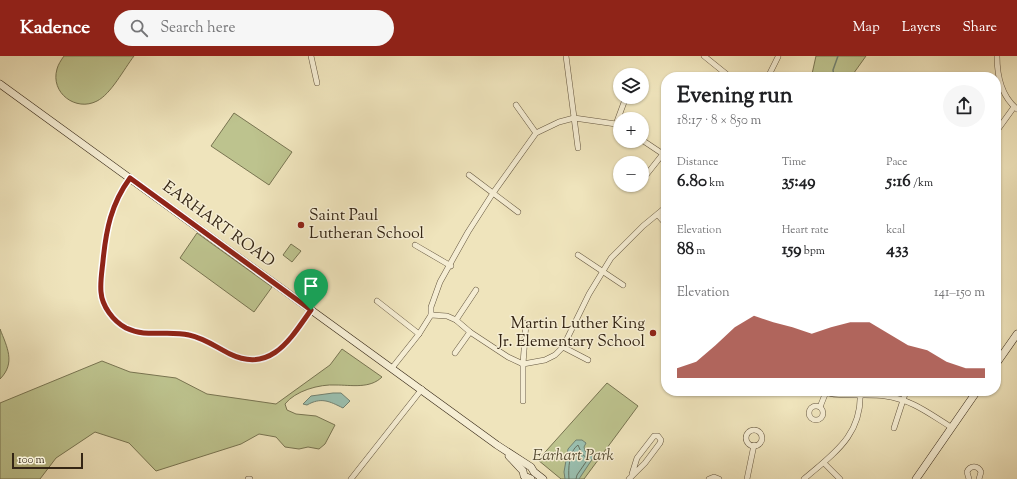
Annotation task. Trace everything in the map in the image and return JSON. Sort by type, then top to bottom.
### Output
[{"type":"street","points":[[311,56],[317,83]]},
{"type":"street","points":[[566,56],[578,148]]},
{"type":"street","points":[[704,56],[724,72]]},
{"type":"street","points":[[997,56],[997,72]]},
{"type":"street","points":[[770,72],[778,57]]},
{"type":"street","name":"EARHART ROAD","points":[[0,84],[422,389],[497,445],[527,475],[543,479]]},
{"type":"street","points":[[1001,86],[1016,108],[1001,126]]},
{"type":"street","points":[[516,105],[536,133]]},
{"type":"street","points":[[392,368],[419,334],[431,315],[431,307],[440,282],[451,266],[468,232],[493,193],[536,133],[559,122],[574,118],[613,124]]},
{"type":"street","points":[[649,144],[661,151]]},
{"type":"street","points":[[649,172],[661,158]]},
{"type":"street","points":[[469,175],[518,212]]},
{"type":"street","points":[[130,178],[119,194],[108,222],[101,279],[101,292],[105,306],[120,324],[133,331],[146,334],[173,333],[194,336],[231,354],[252,359],[267,357],[280,350],[311,310]]},
{"type":"street","points":[[431,315],[447,316],[456,320],[470,332],[508,357],[523,364],[545,360],[555,355],[563,347],[589,294],[611,258],[643,226],[661,212]]},
{"type":"street","points":[[658,215],[661,218]]},
{"type":"street","points":[[415,245],[451,266]]},
{"type":"street","points":[[578,255],[623,285]]},
{"type":"street","points":[[456,320],[476,290]]},
{"type":"street","points":[[377,301],[419,334]]},
{"type":"street","points":[[523,401],[523,364],[526,323]]},
{"type":"street","points":[[455,353],[470,332]]},
{"type":"street","points":[[1001,357],[1017,334]]},
{"type":"street","points":[[563,347],[588,360]]},
{"type":"street","points":[[351,479],[422,389]]},
{"type":"street","points":[[820,407],[823,396]]},
{"type":"street","points":[[804,479],[824,463],[848,439],[854,426],[859,396]]},
{"type":"street","points":[[883,396],[904,400],[929,412],[951,428]]},
{"type":"street","points":[[894,428],[905,396]]},
{"type":"street","points":[[916,479],[973,396]]},
{"type":"street","points":[[654,436],[658,436],[661,440],[660,443],[645,463],[630,477],[637,458],[654,436]]},
{"type":"street","points":[[748,479],[754,445]]},
{"type":"street","points":[[824,463],[840,479]]},
{"type":"street","points":[[968,479],[967,472],[969,468],[974,466],[979,468],[981,472],[979,479]]},
{"type":"street","points":[[709,479],[714,477],[719,479]]},
{"type":"green space","points":[[64,56],[134,56],[112,87],[102,98],[89,104],[81,104],[66,98],[57,86],[57,69]]},
{"type":"green space","points":[[816,56],[866,56],[855,72],[812,72]]},
{"type":"green space","points":[[234,113],[292,152],[269,185],[211,146]]},
{"type":"green space","points":[[197,233],[272,287],[254,312],[180,258]]},
{"type":"green space","points":[[291,244],[301,251],[292,262],[283,255]]},
{"type":"green space","points":[[0,329],[9,355],[9,361],[5,373],[0,379]]},
{"type":"green space","points":[[342,349],[382,377],[377,381],[366,385],[329,385],[315,387],[301,392],[289,399],[285,404],[287,410],[296,414],[316,416],[335,425],[325,444],[319,449],[308,447],[299,449],[285,447],[276,437],[259,434],[241,444],[156,471],[129,443],[95,432],[56,458],[40,479],[0,479],[0,403],[102,361],[130,372],[176,378],[207,394],[276,404],[330,365]]},
{"type":"green space","name":"Earhart Park","points":[[607,383],[638,406],[584,479],[561,479],[538,460]]},
{"type":"water","points":[[341,393],[350,401],[343,408],[325,401],[317,401],[307,405],[303,404],[311,396]]},
{"type":"water","points":[[576,440],[582,440],[586,443],[584,447],[585,451],[592,454],[593,458],[579,479],[565,479],[564,472],[568,449]]},
{"type":"waterway","points":[[833,72],[838,56]]},
{"type":"place","name":"Saint Paul Lutheran School","points":[[301,225]]},
{"type":"place","name":"Martin Luther King Jr. Elementary School","points":[[653,333]]},
{"type":"route","points":[[130,178],[311,310],[280,350],[267,357],[252,359],[238,357],[194,336],[180,333],[146,334],[133,331],[125,327],[116,320],[105,306],[101,292],[101,279],[108,222],[123,187],[130,178]]}]
